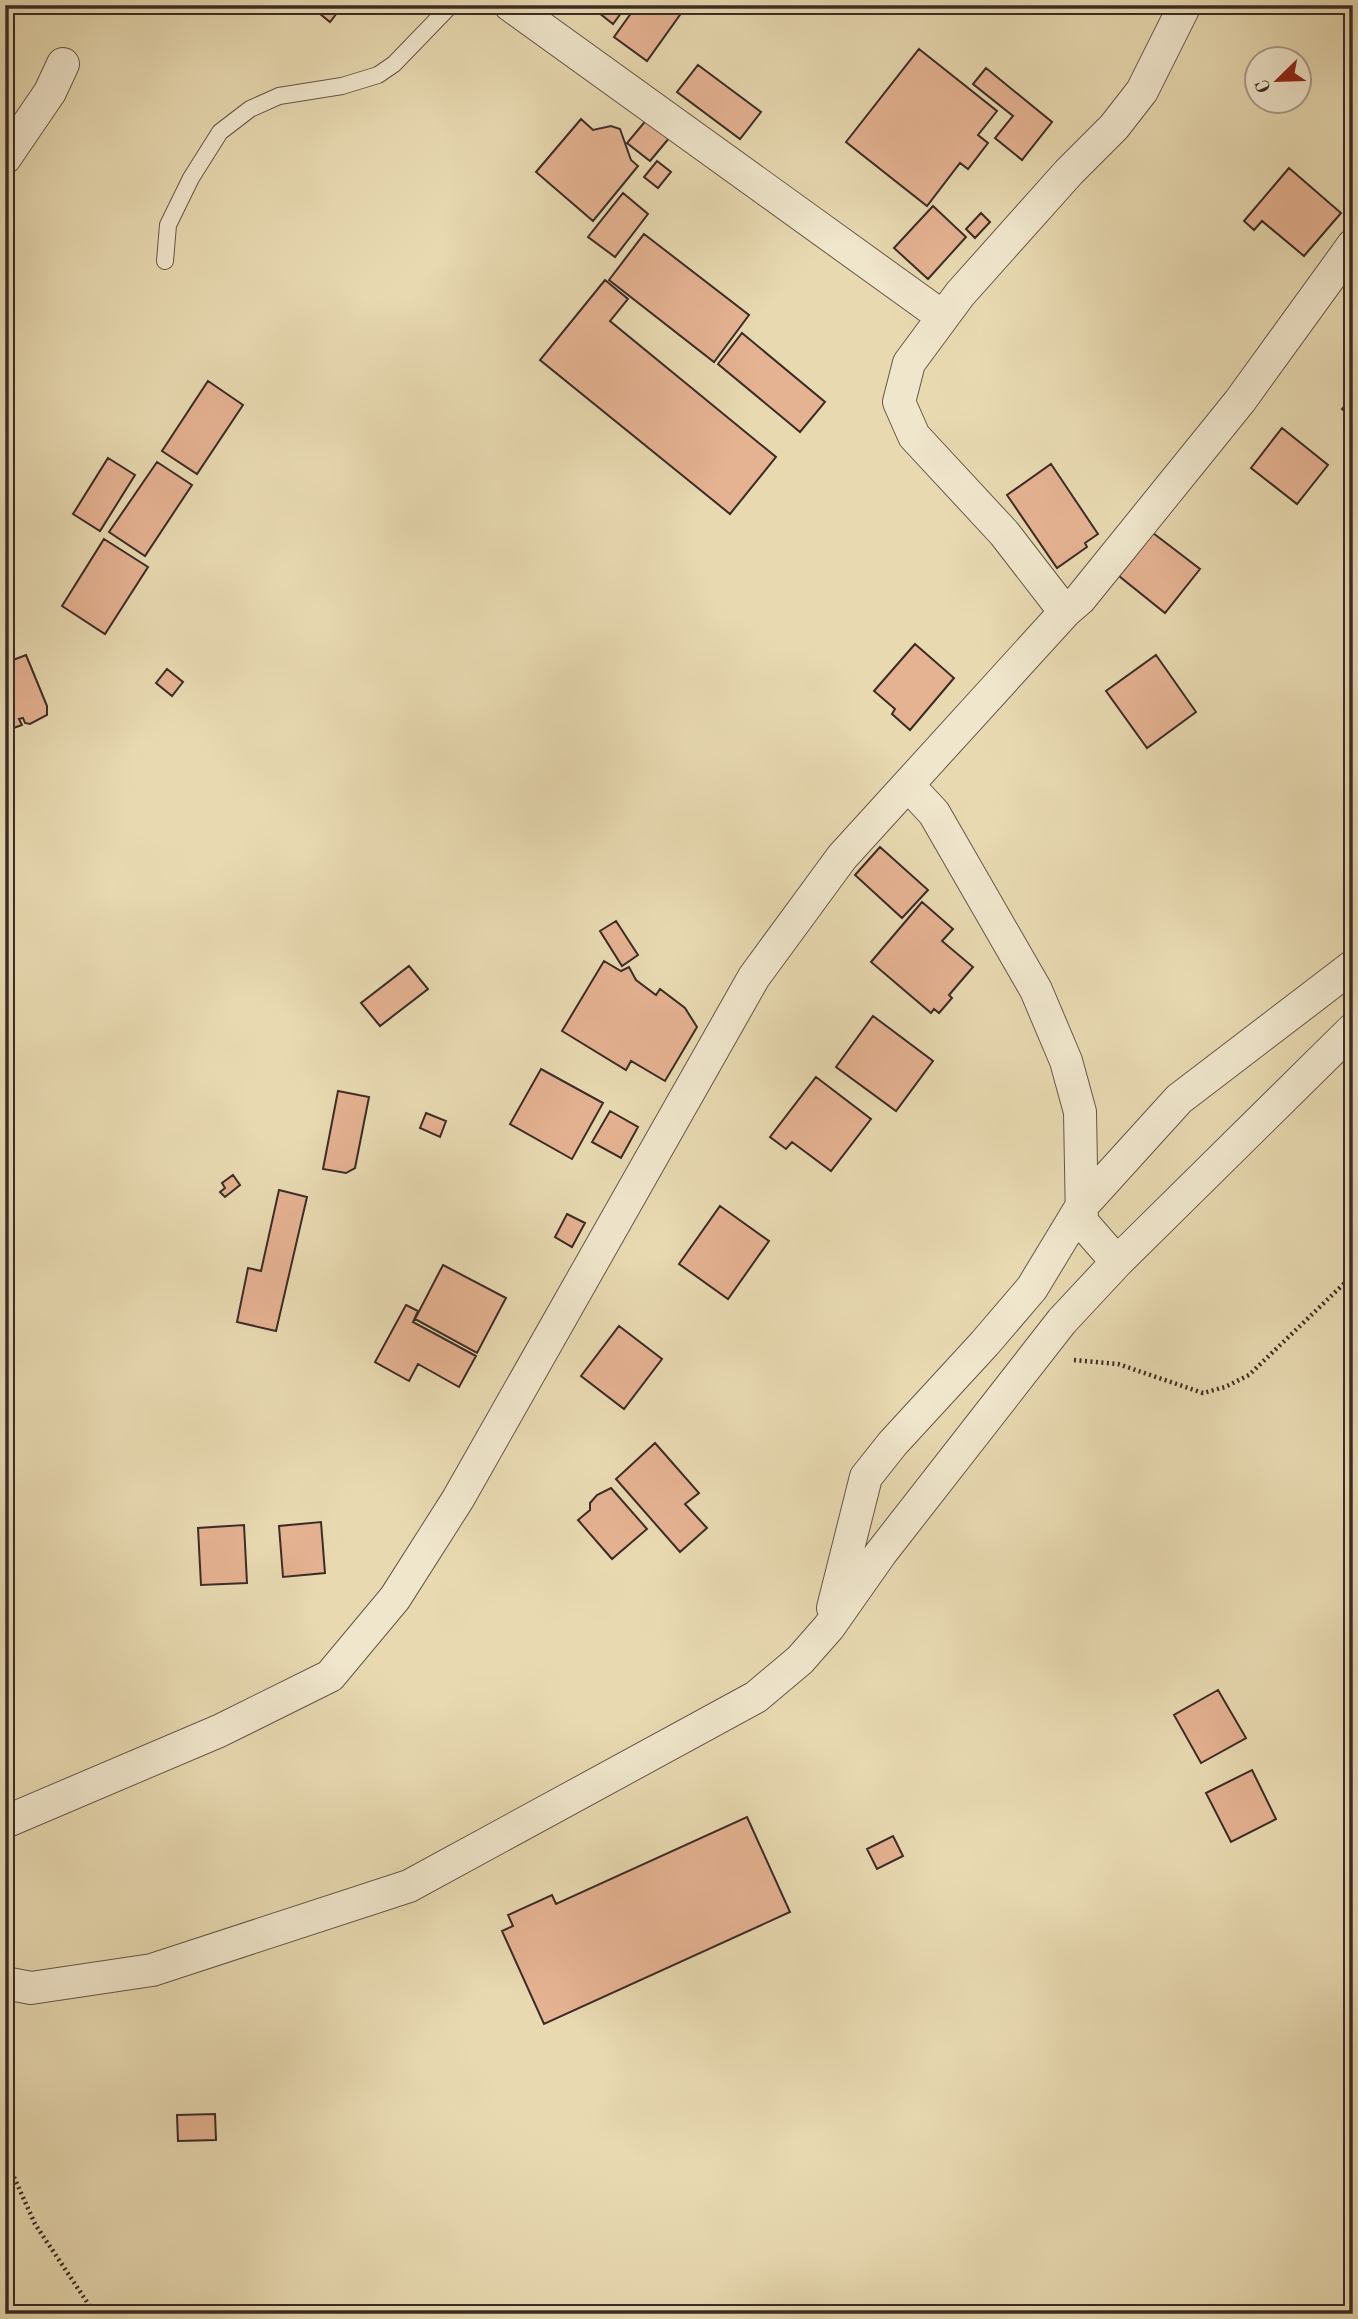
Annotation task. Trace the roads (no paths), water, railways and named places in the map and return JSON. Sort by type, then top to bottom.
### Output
[{"type":"street","points":[[510,5],[943,317]]},
{"type":"street","points":[[1065,612],[1004,533],[914,436],[899,402],[909,363],[943,317],[1069,172],[1114,127],[1142,91],[1185,5]]},
{"type":"street","points":[[5,158],[50,92],[63,64]]},
{"type":"street","points":[[5,1822],[219,1731],[330,1676],[395,1598],[458,1499],[754,977],[842,857],[1080,598],[1240,401],[1353,245]]},
{"type":"street","points":[[908,785],[940,824],[1036,990],[1066,1061],[1080,1112],[1083,1158],[1082,1222],[1117,1262]]},
{"type":"street","points":[[824,1632],[841,1584],[866,1477],[920,1412],[1032,1288],[1081,1207],[1179,1100],[1353,966]]},
{"type":"street","points":[[5,1983],[31,1988],[152,1970],[409,1886],[756,1697],[800,1660],[824,1632],[1062,1321],[1117,1262],[1353,1029]]},
{"type":"street","points":[[973,1356],[1025,1368]]},
{"type":"lane","points":[[165,261],[168,225],[191,178],[220,132],[250,109],[279,96],[342,86],[378,75],[394,64],[451,5]]}]
